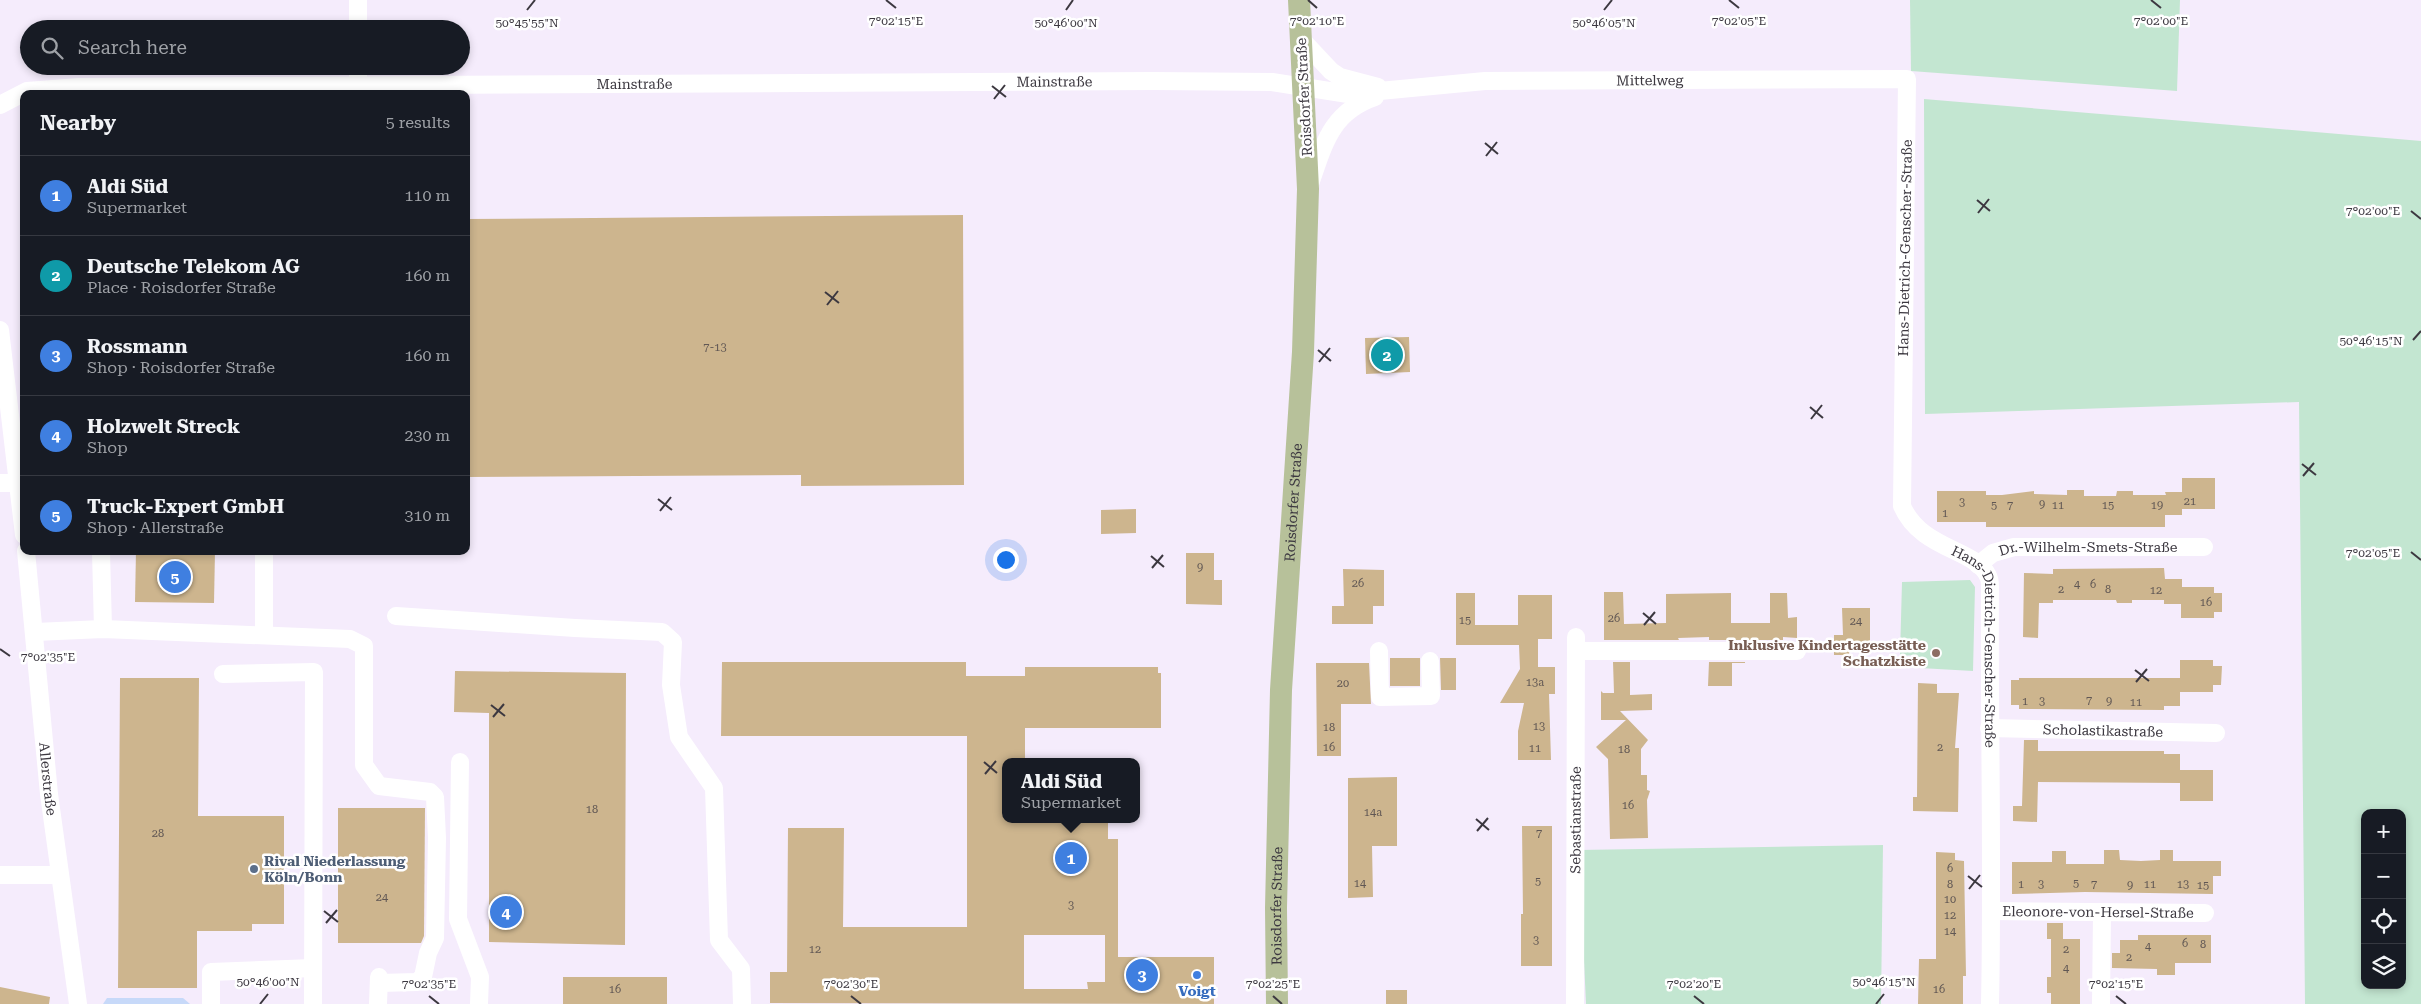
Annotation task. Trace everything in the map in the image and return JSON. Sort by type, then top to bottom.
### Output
[{"type":"main road","name":"Roisdorfer Straße","points":[[1277,1004],[1276,908],[1281,700],[1303,352],[1308,189],[1305,87],[1299,0]]},
{"type":"street","points":[[358,0],[358,20]]},
{"type":"street","name":"Mittelweg","points":[[1301,39],[1340,78],[1393,91]]},
{"type":"street","points":[[358,75],[358,87]]},
{"type":"street","name":"Mittelweg","points":[[1272,82],[1348,94],[1485,81],[1907,79]]},
{"type":"street","name":"Hans-Dietrich-Genscher-Straße","points":[[1907,79],[1902,506],[1907,517],[1928,538],[1978,565],[1988,576],[1990,588],[1989,728],[1992,911],[1990,1004]]},
{"type":"street","name":"Mainstraße","points":[[38,90],[59,88],[915,82],[1272,82]]},
{"type":"street","name":"Mittelweg","points":[[1308,189],[1327,137],[1347,110],[1361,102],[1393,91]]},
{"type":"street","name":"Mainstraße","points":[[0,105],[20,95]]},
{"type":"street","points":[[0,330],[20,500]]},
{"type":"street","points":[[0,483],[18,483]]},
{"type":"street","name":"Dr.-Wilhelm-Smets-Straße","points":[[1978,565],[1993,553],[2014,547],[2204,547]]},
{"type":"street","name":"Allerstraße","points":[[26,555],[59,875],[78,1004]]},
{"type":"street","points":[[101,555],[103,629]]},
{"type":"street","points":[[264,555],[264,635]]},
{"type":"street","points":[[396,616],[662,632],[673,642],[671,686],[679,737],[714,788],[719,940],[741,969],[742,1004]]},
{"type":"street","points":[[35,632],[103,629],[264,635],[350,639],[364,646],[364,765],[379,786],[430,792],[435,797],[437,838],[434,945],[428,953],[423,978],[417,982],[379,980],[378,1004]]},
{"type":"street","name":"Sebastianstraße","points":[[1575,1004],[1576,644],[1797,651]]},
{"type":"street","points":[[1379,652],[1380,697],[1431,696],[1430,661]]},
{"type":"street","points":[[223,674],[314,672],[313,1004]]},
{"type":"street","name":"Scholastikastraße","points":[[1989,728],[2216,733]]},
{"type":"street","points":[[460,762],[458,920],[480,977],[479,1004]]},
{"type":"street","points":[[0,875],[59,875]]},
{"type":"street","name":"Eleonore-von-Hersel-Straße","points":[[1992,911],[2102,914],[2205,913]]},
{"type":"street","points":[[2101,1004],[2102,914]]},
{"type":"street","points":[[211,1004],[211,972],[313,968]]},
{"type":"green space","points":[[1910,0],[2180,0],[2177,91],[1911,71]]},
{"type":"green space","points":[[1924,99],[2421,141],[2421,1004],[2305,1004],[2299,402],[1925,414]]},
{"type":"green space","points":[[1970,580],[1975,587],[1973,671],[1920,668],[1916,655],[1900,656],[1902,582]]},
{"type":"green space","points":[[1883,845],[1881,1004],[1586,1004],[1579,850]]},
{"type":"water","points":[[107,998],[183,998],[190,1004],[103,1004]]},
{"type":"building","points":[[963,215],[964,485],[801,486],[801,475],[470,477],[470,219]]},
{"type":"building","points":[[1409,337],[1410,372],[1366,374],[1365,338]]},
{"type":"building","points":[[2182,478],[2215,478],[2215,509],[2182,509],[2182,515],[2165,515],[2165,527],[1986,527],[1986,522],[1937,522],[1937,491],[1986,491],[1986,495],[2002,495],[2034,491],[2034,494],[2067,495],[2067,490],[2084,490],[2084,496],[2116,496],[2117,491],[2133,491],[2133,495],[2166,495],[2165,492],[2182,492]]},
{"type":"building","points":[[1136,509],[1136,533],[1101,534],[1101,510]]},
{"type":"building","points":[[1186,553],[1214,553],[1214,580],[1222,580],[1222,605],[1186,604]]},
{"type":"building","points":[[136,555],[215,555],[214,603],[135,602]]},
{"type":"building","points":[[2164,568],[2165,579],[2182,579],[2182,587],[2214,587],[2214,593],[2222,593],[2222,612],[2214,612],[2214,618],[2181,618],[2181,604],[2164,604],[2164,600],[2132,600],[2132,603],[2117,603],[2116,600],[2053,600],[2053,603],[2039,603],[2038,638],[2023,637],[2024,573],[2053,574],[2053,569]]},
{"type":"building","points":[[1343,569],[1384,570],[1384,606],[1373,606],[1373,624],[1332,624],[1332,606],[1344,606]]},
{"type":"building","points":[[1604,592],[1623,592],[1624,624],[1666,623],[1666,594],[1731,593],[1731,623],[1770,623],[1770,593],[1787,593],[1788,618],[1797,617],[1797,638],[1783,637],[1783,640],[1709,640],[1709,637],[1678,638],[1679,640],[1604,640]]},
{"type":"building","points":[[1456,593],[1475,593],[1475,625],[1518,625],[1518,595],[1552,595],[1552,639],[1538,639],[1538,667],[1555,667],[1555,694],[1549,694],[1551,760],[1518,760],[1518,731],[1524,703],[1500,703],[1520,669],[1519,645],[1456,645]]},
{"type":"building","points":[[1842,608],[1870,608],[1870,646],[1850,646],[1849,655],[1834,655],[1834,635],[1843,635]]},
{"type":"building","points":[[1390,658],[1420,658],[1420,686],[1390,686]]},
{"type":"building","points":[[1440,658],[1456,658],[1456,690],[1441,690]]},
{"type":"building","points":[[2180,660],[2213,660],[2213,666],[2222,666],[2221,685],[2213,685],[2213,692],[2180,692],[2180,706],[2164,706],[2164,710],[2019,709],[2019,705],[2011,705],[2011,680],[2019,680],[2019,678],[2180,678]]},
{"type":"building","points":[[722,662],[966,662],[966,676],[1025,676],[1025,667],[1158,667],[1158,673],[1161,673],[1161,728],[1025,728],[1025,758],[1002,758],[1002,823],[1108,823],[1108,839],[1118,839],[1118,957],[1214,957],[1214,1004],[770,1003],[770,972],[787,972],[788,828],[844,828],[843,927],[967,927],[967,736],[721,736]],"holes":[[[1024,935],[1105,935],[1105,982],[1087,982],[1088,989],[1024,989]]]},
{"type":"building","points":[[1613,662],[1630,662],[1630,695],[1652,694],[1652,710],[1620,711],[1648,740],[1641,749],[1641,775],[1647,775],[1647,790],[1650,791],[1647,800],[1648,838],[1610,839],[1608,759],[1596,747],[1626,720],[1601,720],[1601,691],[1603,693],[1614,693]]},
{"type":"building","points":[[1709,662],[1745,663],[1732,663],[1732,686],[1708,686]]},
{"type":"building","points":[[1316,663],[1369,663],[1371,704],[1341,704],[1341,756],[1317,756]]},
{"type":"building","points":[[455,671],[626,673],[625,945],[489,942],[489,713],[454,712]]},
{"type":"building","points":[[120,678],[199,678],[198,816],[284,816],[284,924],[252,924],[252,931],[197,931],[197,988],[118,988]]},
{"type":"building","points":[[1918,683],[1937,684],[1937,693],[1959,693],[1955,748],[1959,748],[1958,812],[1913,811],[1913,797],[1917,797]]},
{"type":"building","points":[[2024,740],[2038,740],[2038,751],[2164,751],[2164,754],[2180,754],[2180,783],[2038,782],[2037,822],[2013,821],[2013,806],[2022,806]]},
{"type":"building","points":[[2180,770],[2213,770],[2213,801],[2180,801]]},
{"type":"building","points":[[1397,777],[1397,846],[1372,846],[1373,897],[1348,898],[1348,778]]},
{"type":"building","points":[[338,808],[425,808],[424,936],[421,943],[338,943]]},
{"type":"building","points":[[1522,826],[1552,826],[1552,966],[1521,966],[1521,914],[1523,914]]},
{"type":"building","points":[[2104,850],[2119,850],[2120,860],[2141,861],[2160,860],[2160,850],[2173,850],[2173,861],[2221,861],[2221,876],[2213,876],[2213,894],[2085,892],[2012,894],[2012,862],[2052,862],[2052,851],[2066,851],[2066,864],[2104,864]]},
{"type":"building","points":[[1936,852],[1955,853],[1955,860],[1964,861],[1966,976],[1963,976],[1963,1004],[1918,1004],[1919,959],[1936,959]]},
{"type":"building","points":[[2047,923],[2063,923],[2063,939],[2047,939]]},
{"type":"building","points":[[2138,935],[2211,935],[2211,963],[2175,963],[2175,975],[2157,975],[2157,969],[2112,968],[2112,953],[2120,953],[2120,940],[2138,940]]},
{"type":"building","points":[[2051,939],[2080,939],[2080,1004],[2051,1004],[2051,993],[2047,993],[2047,977],[2051,977]]},
{"type":"building","points":[[563,977],[667,977],[667,1004],[563,1004]]},
{"type":"building","points":[[0,987],[50,997],[49,1004],[0,1004]]},
{"type":"building","points":[[1386,990],[1407,990],[1407,1004],[1386,1004]]},
{"type":"place","name":"Deutsche Telekom AG","points":[[1387,355]]},
{"type":"place","name":"Truck-Expert GmbH","points":[[175,577]]},
{"type":"place","name":"Inklusive Kindertagesstätte Schatzkiste","points":[[1936,653]]},
{"type":"place","name":"Aldi Süd","points":[[1071,858]]},
{"type":"place","name":"Rival Niederlassung Köln/Bonn","points":[[254,869]]},
{"type":"place","name":"Holzwelt Streck","points":[[506,912]]},
{"type":"place","name":"Rossmann","points":[[1142,975]]},
{"type":"place","name":"Voigt","points":[[1197,975]]}]
